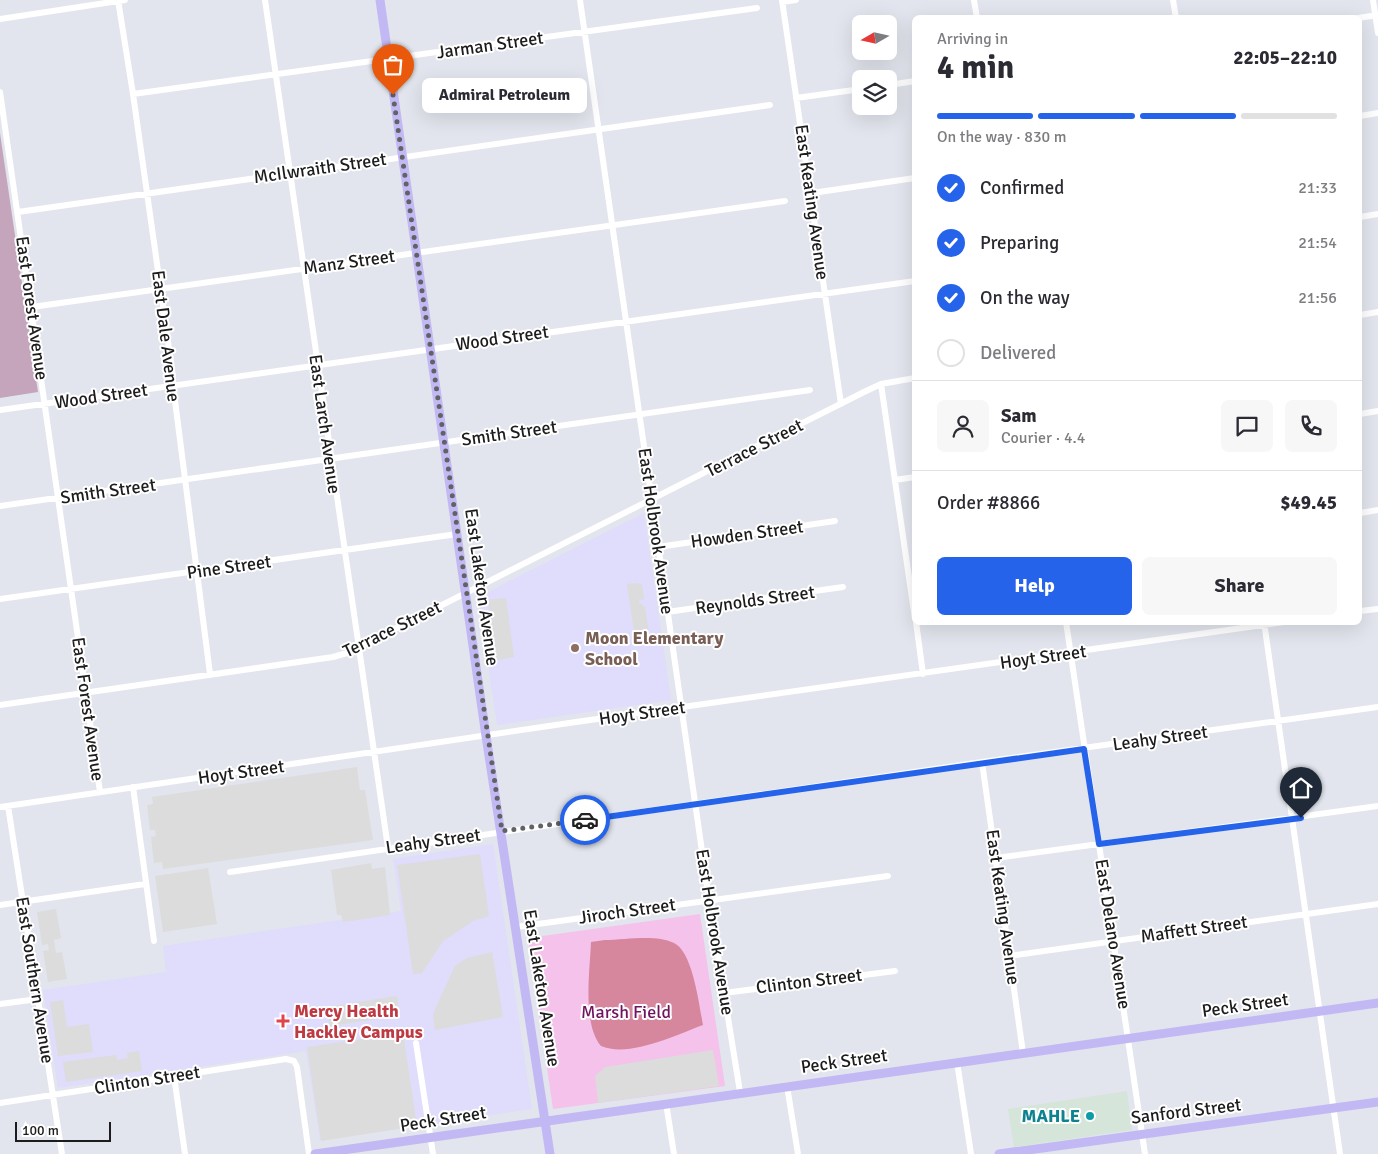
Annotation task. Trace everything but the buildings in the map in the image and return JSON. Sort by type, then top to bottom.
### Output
[{"type":"street","points":[[0,19],[120,0]]},
{"type":"street","name":"East Dale Avenue","points":[[120,0],[174,377],[172,385],[210,674]]},
{"type":"street","name":"East Larch Avenue","points":[[265,0],[388,848]]},
{"type":"street","name":"East Laketon Avenue","points":[[380,0],[486,736],[550,1154]]},
{"type":"street","name":"East Holbrook Avenue","points":[[580,0],[709,900],[740,1092]]},
{"type":"street","points":[[782,1],[796,0]]},
{"type":"street","points":[[974,0],[976,15]]},
{"type":"street","points":[[1173,0],[1176,15]]},
{"type":"street","points":[[1373,0],[1377,15],[1378,33]]},
{"type":"street","name":"East Keating Avenue","points":[[782,1],[812,193],[841,404]]},
{"type":"street","name":"Jarman Street","points":[[134,94],[757,8]]},
{"type":"street","points":[[1362,17],[1377,15]]},
{"type":"street","points":[[897,84],[912,81]]},
{"type":"street","points":[[796,98],[852,90]]},
{"type":"street","name":"East Forest Avenue","points":[[0,92],[46,404],[84,693],[100,792]]},
{"type":"street","name":"McIlwraith Street","points":[[18,212],[147,192],[770,105]]},
{"type":"street","points":[[1362,116],[1378,113]]},
{"type":"street","points":[[812,193],[912,178]]},
{"type":"street","name":"Manz Street","points":[[32,307],[785,201]]},
{"type":"street","points":[[1362,217],[1378,214]]},
{"type":"street","name":"Wood Street","points":[[0,410],[431,348],[912,282]]},
{"type":"street","points":[[1362,314],[1378,312]]},
{"type":"street","name":"Terrace Street","points":[[0,705],[333,657],[358,647],[881,384],[912,379]]},
{"type":"street","points":[[881,384],[912,576]]},
{"type":"street","name":"Smith Street","points":[[0,506],[810,390]]},
{"type":"street","points":[[1362,414],[1378,411]]},
{"type":"street","points":[[895,480],[912,477]]},
{"type":"street","points":[[1362,513],[1378,510]]},
{"type":"street","name":"Howden Street","points":[[658,547],[835,521]]},
{"type":"street","name":"Pine Street","points":[[0,599],[457,534]]},
{"type":"street","name":"Reynolds Street","points":[[668,612],[842,587]]},
{"type":"street","points":[[1362,612],[1378,609]]},
{"type":"street","points":[[916,625],[923,674]]},
{"type":"street","name":"East Delano Avenue","points":[[1066,625],[1145,1154]]},
{"type":"street","name":"Hoyt Street","points":[[0,807],[1258,625]]},
{"type":"street","points":[[1265,625],[1340,1154]]},
{"type":"street","name":"Leahy Street","points":[[230,872],[982,762],[1378,707]]},
{"type":"street","name":"East Keating Avenue","points":[[982,762],[1023,1052]]},
{"type":"street","name":"East Forest Avenue","points":[[132,788],[154,941]]},
{"type":"street","name":"East Southern Avenue","points":[[8,806],[62,1154]]},
{"type":"street","points":[[996,858],[1378,806]]},
{"type":"street","name":"Jiroch Street","points":[[516,927],[888,876]]},
{"type":"street","points":[[0,905],[145,884]]},
{"type":"street","name":"Maffett Street","points":[[1010,956],[1378,904]]},
{"type":"street","name":"Clinton Street","points":[[724,993],[895,971]]},
{"type":"street","points":[[0,1004],[38,999]]},
{"type":"street","name":"Peck Street","points":[[315,1154],[740,1092],[1378,1003]]},
{"type":"street","points":[[416,1042],[432,1154]]},
{"type":"street","name":"Clinton Street","points":[[0,1103],[286,1059],[294,1060],[297,1067],[309,1154]]},
{"type":"street","points":[[957,1062],[971,1154]]},
{"type":"street","points":[[174,1076],[185,1154]]},
{"type":"street","points":[[787,1086],[798,1154]]},
{"type":"street","name":"Sanford Street","points":[[999,1154],[1142,1132],[1378,1102]]},
{"type":"street","points":[[666,1103],[674,1154]]},
{"type":"shaded area","points":[[0,133],[38,392],[0,398]]},
{"type":"shaded area","name":"Moon Elementary School","points":[[644,513],[671,700],[497,725],[478,597]]},
{"type":"shaded area","points":[[637,583],[642,585],[644,598],[643,600],[639,599],[639,602],[645,607],[649,634],[648,636],[635,638],[627,584]]},
{"type":"shaded area","points":[[506,598],[514,657],[497,660],[488,600]]},
{"type":"shaded area","points":[[357,767],[360,790],[365,790],[373,840],[163,869],[162,862],[154,863],[151,837],[156,836],[155,830],[150,830],[147,805],[153,804],[152,797]]},
{"type":"shaded area","name":"Mercy Health Hackley Campus","points":[[493,844],[532,1109],[320,1140],[306,1051],[58,1088],[43,990],[166,972],[163,946],[401,911],[393,859]]},
{"type":"shaded area","points":[[480,854],[489,916],[473,921],[443,941],[422,973],[413,974],[397,865]]},
{"type":"shaded area","points":[[371,863],[372,869],[385,867],[390,915],[343,922],[341,915],[337,915],[331,870]]},
{"type":"shaded area","points":[[208,868],[217,924],[163,932],[155,876]]},
{"type":"shaded area","points":[[56,909],[61,938],[54,940],[56,953],[62,952],[67,979],[48,982],[43,951],[49,950],[48,944],[42,945],[37,912]]},
{"type":"shaded area","points":[[492,952],[503,1017],[435,1030],[433,1015],[455,966],[467,958]]},
{"type":"shaded area","points":[[397,996],[399,1011],[385,1018],[330,1026],[326,1007]]},
{"type":"shaded area","points":[[63,1000],[67,1027],[89,1024],[93,1052],[58,1056],[50,1002]]},
{"type":"shaded area","points":[[403,1033],[417,1126],[321,1141],[307,1047]]},
{"type":"shaded area","points":[[713,1050],[719,1086],[598,1103],[595,1076],[605,1067]]},
{"type":"shaded area","points":[[139,1051],[142,1071],[66,1082],[63,1062],[116,1055],[117,1060],[128,1058],[127,1053]]},
{"type":"shaded area","points":[[1127,1091],[1132,1130],[1014,1147],[1008,1109]]},
{"type":"green space","name":"Marsh Field","points":[[700,914],[725,1086],[553,1109],[528,938]]},
{"type":"green space","points":[[658,939],[674,943],[681,948],[694,980],[703,1025],[652,1044],[638,1047],[612,1049],[601,1046],[591,1024],[589,981],[591,942]]},
{"type":"way so far","points":[[393,95],[486,736],[502,831],[585,820]]},
{"type":"place","name":"Admiral Petroleum","points":[[393,95]]},
{"type":"place","name":"Moon Elementary School","points":[[575,648]]},
{"type":"place","name":"Mercy Health Hackley Campus","points":[[283,1021]]},
{"type":"place","name":"MAHLE","points":[[1090,1116]]},
{"type":"route","points":[[585,820],[1084,749],[1099,844],[1301,818]]}]
